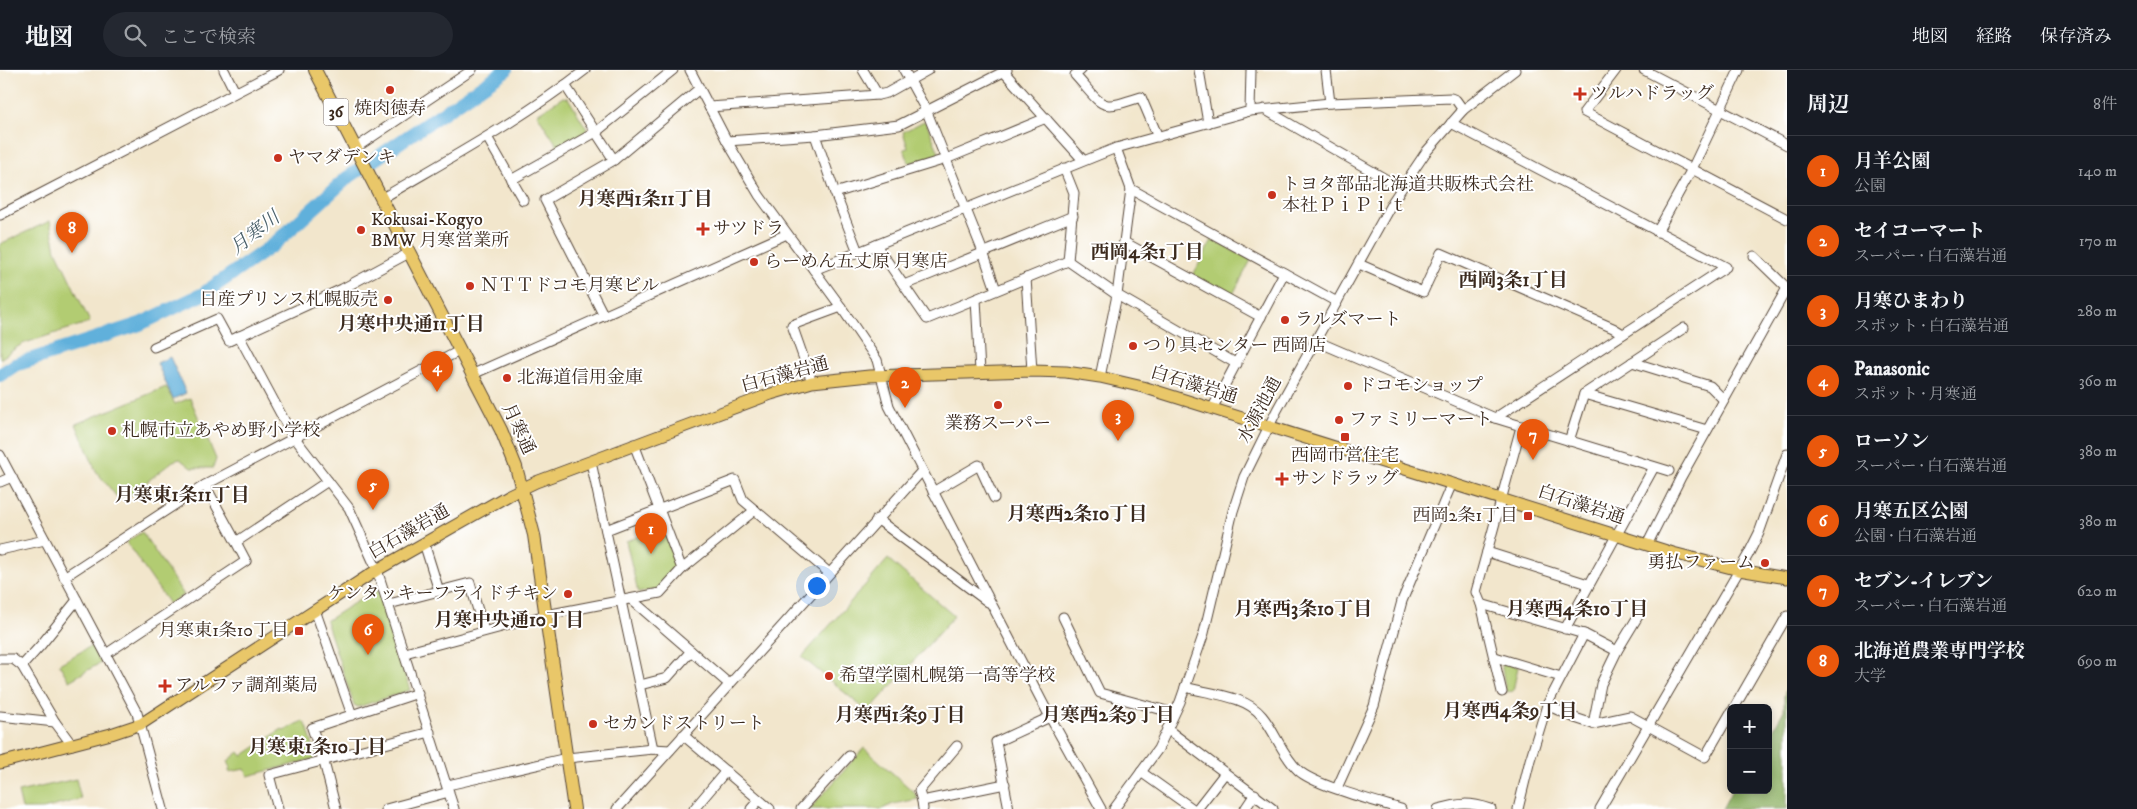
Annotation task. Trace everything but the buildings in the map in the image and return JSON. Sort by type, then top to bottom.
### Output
[{"type":"highway","name":"月寒通","points":[[315,70],[500,430],[516,467],[534,535],[574,809]]},
{"type":"main road","name":"白石藻岩通","points":[[0,763],[72,745],[141,724],[377,570],[522,488],[634,444],[771,394],[812,382],[844,377],[980,372],[1066,372],[1100,377],[1143,387],[1647,544],[1739,570],[1787,578]]},
{"type":"street","points":[[224,70],[235,92]]},
{"type":"street","points":[[0,215],[280,70]]},
{"type":"street","points":[[356,151],[472,70]]},
{"type":"street","points":[[381,199],[488,137],[584,70]]},
{"type":"street","points":[[511,180],[596,132],[673,70]]},
{"type":"street","points":[[690,70],[727,141],[759,195],[841,307],[877,360],[889,406],[1050,717],[1101,809]]},
{"type":"street","points":[[863,70],[878,95]]},
{"type":"street","points":[[904,70],[927,112],[983,252],[996,290]]},
{"type":"street","points":[[709,107],[878,95],[887,93],[928,70]]},
{"type":"street","points":[[1080,70],[1075,76],[1102,105],[1112,106],[1141,97],[1158,137]]},
{"type":"street","points":[[1199,70],[1208,123]]},
{"type":"street","points":[[1250,111],[1251,70]]},
{"type":"street","points":[[1326,70],[1330,103]]},
{"type":"street","name":"水源池通","points":[[1114,809],[1158,749],[1185,687],[1204,633],[1244,477],[1268,427],[1401,188],[1426,152],[1463,110],[1515,70]]},
{"type":"street","points":[[1616,70],[1584,112],[1787,219]]},
{"type":"street","points":[[1644,70],[1787,145]]},
{"type":"street","points":[[1658,232],[1692,169],[1739,70]]},
{"type":"street","points":[[727,141],[815,135],[899,125],[1006,71],[1083,160]]},
{"type":"street","points":[[565,85],[614,160]]},
{"type":"street","points":[[604,316],[546,200],[614,160],[699,89]]},
{"type":"street","points":[[814,270],[1083,160],[1116,148],[1250,111],[1330,103],[1451,98],[1456,100],[1463,110]]},
{"type":"street","points":[[1264,109],[1401,188]]},
{"type":"street","points":[[835,193],[946,158],[1046,118]]},
{"type":"street","points":[[1451,123],[1726,267],[1495,418]]},
{"type":"street","points":[[815,135],[858,252]]},
{"type":"street","points":[[488,137],[522,200]]},
{"type":"street","points":[[1100,377],[1117,295],[1131,189],[1116,148]]},
{"type":"street","points":[[1064,168],[1074,193],[1068,261]]},
{"type":"street","points":[[1131,189],[1337,302]]},
{"type":"street","points":[[904,285],[1073,216]]},
{"type":"street","points":[[472,375],[787,234]]},
{"type":"street","points":[[1124,242],[1260,317]]},
{"type":"street","points":[[876,245],[927,319],[1068,261]]},
{"type":"street","points":[[154,347],[217,318],[229,341],[342,289],[409,253]]},
{"type":"street","points":[[1359,264],[1423,292],[1441,253],[1614,328],[1623,334]]},
{"type":"street","points":[[1647,544],[1707,430],[1787,288],[1754,256]]},
{"type":"street","points":[[1068,261],[1117,295],[1237,364]]},
{"type":"street","points":[[1212,409],[1284,274]]},
{"type":"street","points":[[1026,278],[1032,372]]},
{"type":"street","points":[[976,299],[980,372]]},
{"type":"street","points":[[812,382],[792,326],[841,307]]},
{"type":"street","points":[[1570,441],[1584,394],[1684,328]]},
{"type":"street","points":[[239,336],[270,397],[296,438],[348,508],[377,570],[454,809]]},
{"type":"street","points":[[1316,341],[1495,418],[1669,471]]},
{"type":"street","points":[[64,577],[205,485],[459,351]]},
{"type":"street","points":[[1632,362],[1710,386],[1724,400]]},
{"type":"street","points":[[1584,394],[1707,430]]},
{"type":"street","points":[[1502,692],[1495,657],[1476,592],[1521,427]]},
{"type":"street","points":[[634,444],[682,568]]},
{"type":"street","points":[[1600,809],[1759,533],[1787,454]]},
{"type":"street","points":[[0,455],[137,713],[163,809]]},
{"type":"street","points":[[591,462],[640,685],[652,749]]},
{"type":"street","points":[[933,492],[979,466],[994,498]]},
{"type":"street","points":[[1565,628],[1654,467]]},
{"type":"street","points":[[617,809],[828,572],[922,471]]},
{"type":"street","points":[[0,482],[12,477]]},
{"type":"street","points":[[606,530],[735,480],[744,500],[828,572]]},
{"type":"street","points":[[236,542],[328,481]]},
{"type":"street","points":[[1337,788],[1374,706],[1402,601],[1452,483]]},
{"type":"street","points":[[106,654],[246,562],[205,485]]},
{"type":"street","points":[[405,654],[546,615],[632,600],[660,593],[682,568],[755,510]]},
{"type":"street","points":[[877,519],[991,603]]},
{"type":"street","points":[[0,550],[45,540]]},
{"type":"street","points":[[424,543],[439,591]]},
{"type":"street","points":[[1487,552],[1588,584]]},
{"type":"street","points":[[389,604],[470,583],[484,631]]},
{"type":"street","points":[[22,666],[77,600]]},
{"type":"street","points":[[632,600],[729,684]]},
{"type":"street","points":[[1481,604],[1584,634],[1617,651]]},
{"type":"street","points":[[315,610],[352,715]]},
{"type":"street","points":[[1593,724],[1601,684],[1617,651],[1640,613]]},
{"type":"street","points":[[1736,704],[1787,616]]},
{"type":"street","points":[[1063,617],[1100,693],[1174,713]]},
{"type":"street","points":[[1518,809],[1530,760],[1547,705],[1584,634]]},
{"type":"street","points":[[640,685],[667,678],[691,651]]},
{"type":"street","points":[[1495,657],[1561,677]]},
{"type":"street","points":[[0,659],[13,659],[22,666],[55,722],[72,745]]},
{"type":"street","points":[[1185,687],[1231,698],[1247,705],[1262,716],[1286,756],[1299,771],[1322,783],[1400,809]]},
{"type":"street","points":[[336,809],[324,762],[312,728],[418,693]]},
{"type":"street","points":[[1547,705],[1593,724],[1630,716],[1705,757],[1727,719]]},
{"type":"street","points":[[0,716],[55,722]]},
{"type":"street","points":[[1009,809],[996,742],[1050,717]]},
{"type":"street","points":[[1167,729],[1274,809]]},
{"type":"street","points":[[278,809],[269,776],[430,732]]},
{"type":"street","points":[[683,735],[770,809]]},
{"type":"street","points":[[957,746],[920,791],[923,805],[1004,784]]},
{"type":"street","points":[[386,809],[448,788],[567,758],[652,749],[670,750]]},
{"type":"street","points":[[801,809],[849,756]]},
{"type":"street","points":[[694,809],[726,771]]},
{"type":"street","points":[[1141,772],[1193,809]]},
{"type":"street","points":[[1197,809],[1226,773]]},
{"type":"street","points":[[1245,809],[1255,794]]},
{"type":"street","points":[[751,809],[759,800]]},
{"type":"street","points":[[1438,809],[1461,803],[1475,804],[1491,809]]},
{"type":"green space","points":[[563,97],[568,98],[587,129],[586,132],[559,148],[537,114]]},
{"type":"green space","points":[[924,121],[939,153],[937,156],[909,163],[904,149],[908,148],[903,132]]},
{"type":"green space","points":[[50,221],[56,250],[90,322],[22,344],[0,359],[0,244]]},
{"type":"green space","points":[[1212,240],[1251,260],[1232,296],[1193,275]]},
{"type":"green space","points":[[166,387],[175,404],[190,398],[216,459],[213,468],[191,468],[180,459],[173,461],[128,497],[117,497],[96,471],[76,424]]},
{"type":"green space","points":[[663,528],[677,566],[657,589],[638,593],[626,541]]},
{"type":"green space","points":[[142,532],[184,595],[169,604],[126,542]]},
{"type":"green space","points":[[888,559],[954,616],[868,712],[802,657]]},
{"type":"green space","points":[[373,591],[379,591],[410,690],[358,707],[354,705],[326,621]]},
{"type":"green space","points":[[93,645],[102,662],[69,681],[59,664]]},
{"type":"green space","points":[[1501,663],[1518,667],[1513,691],[1506,692]]},
{"type":"green space","points":[[1787,685],[1787,809],[1722,809],[1730,794],[1772,794],[1772,732],[1784,710],[1784,696]]},
{"type":"green space","points":[[303,721],[307,726],[316,756],[314,759],[248,776],[245,769],[229,772],[230,766],[228,761],[239,752],[242,756],[282,729],[284,731]]},
{"type":"green space","points":[[864,748],[915,793],[918,799],[893,804],[882,809],[810,809]]},
{"type":"green space","points":[[76,779],[81,799],[43,809],[22,809],[18,792]]},
{"type":"water","points":[[170,357],[186,393],[173,399],[157,363]]},
{"type":"waterway","name":"月寒川","points":[[0,375],[15,365],[140,324],[203,294],[273,245],[347,178],[506,70]]},
{"type":"place","name":"焼肉徳寿","points":[[390,90]]},
{"type":"place","name":"ツルハドラッグ","points":[[1580,94]]},
{"type":"place","name":"ヤマダデンキ","points":[[278,158]]},
{"type":"place","name":"トヨタ部品北海道共販株式会社 本社ＰｉＰｉｔ","points":[[1272,195]]},
{"type":"place","name":"サツドラ","points":[[703,229]]},
{"type":"place","name":"Kokusai-Kogyo BMW 月寒営業所","points":[[361,230]]},
{"type":"place","name":"北海道農業専門学校","points":[[72,253]]},
{"type":"place","name":"らーめん五丈原 月寒店","points":[[754,262]]},
{"type":"place","name":"ＮＴＴドコモ月寒ビル","points":[[470,286]]},
{"type":"place","name":"日産プリンス札幌販売","points":[[388,300]]},
{"type":"place","name":"ラルズマート","points":[[1285,320]]},
{"type":"place","name":"つり具センター 西岡店","points":[[1133,346]]},
{"type":"place","name":"北海道信用金庫","points":[[507,378]]},
{"type":"place","name":"ドコモショップ","points":[[1348,386]]},
{"type":"place","name":"Panasonic","points":[[437,392]]},
{"type":"place","name":"業務スーパー","points":[[998,405]]},
{"type":"place","name":"セイコーマート","points":[[905,408]]},
{"type":"place","name":"ファミリーマート","points":[[1339,420]]},
{"type":"place","name":"札幌市立あやめ野小学校","points":[[112,431]]},
{"type":"place","name":"西岡市営住宅","points":[[1345,437]]},
{"type":"place","name":"月寒ひまわり","points":[[1118,441]]},
{"type":"place","name":"セブン-イレブン","points":[[1533,460]]},
{"type":"place","name":"サンドラッグ","points":[[1282,479]]},
{"type":"place","name":"ローソン","points":[[373,510]]},
{"type":"place","name":"西岡2条1丁目","points":[[1528,516]]},
{"type":"place","name":"月羊公園","points":[[651,554]]},
{"type":"place","name":"勇払ファーム","points":[[1765,563]]},
{"type":"place","name":"ケンタッキーフライドチキン","points":[[568,594]]},
{"type":"place","name":"月寒東1条10丁目","points":[[299,631]]},
{"type":"place","name":"月寒五区公園","points":[[368,655]]},
{"type":"place","name":"希望学園札幌第一高等学校","points":[[829,676]]},
{"type":"place","name":"アルファ調剤薬局","points":[[165,686]]},
{"type":"place","name":"セカンドストリート","points":[[593,724]]},
{"type":"district","name":"月寒西1条11丁目","points":[[645,199]]},
{"type":"district","name":"西岡4条1丁目","points":[[1147,252]]},
{"type":"district","name":"西岡3条1丁目","points":[[1513,280]]},
{"type":"district","name":"月寒中央通11丁目","points":[[411,324]]},
{"type":"district","name":"月寒東1条11丁目","points":[[182,495]]},
{"type":"district","name":"月寒西2条10丁目","points":[[1077,514]]},
{"type":"district","name":"月寒西3条10丁目","points":[[1303,609]]},
{"type":"district","name":"月寒西4条10丁目","points":[[1577,609]]},
{"type":"district","name":"月寒中央通10丁目","points":[[509,620]]},
{"type":"district","name":"月寒西4条9丁目","points":[[1510,711]]},
{"type":"district","name":"月寒西1条9丁目","points":[[900,715]]},
{"type":"district","name":"月寒西2条9丁目","points":[[1108,715]]},
{"type":"district","name":"月寒東1条10丁目","points":[[317,747]]}]
